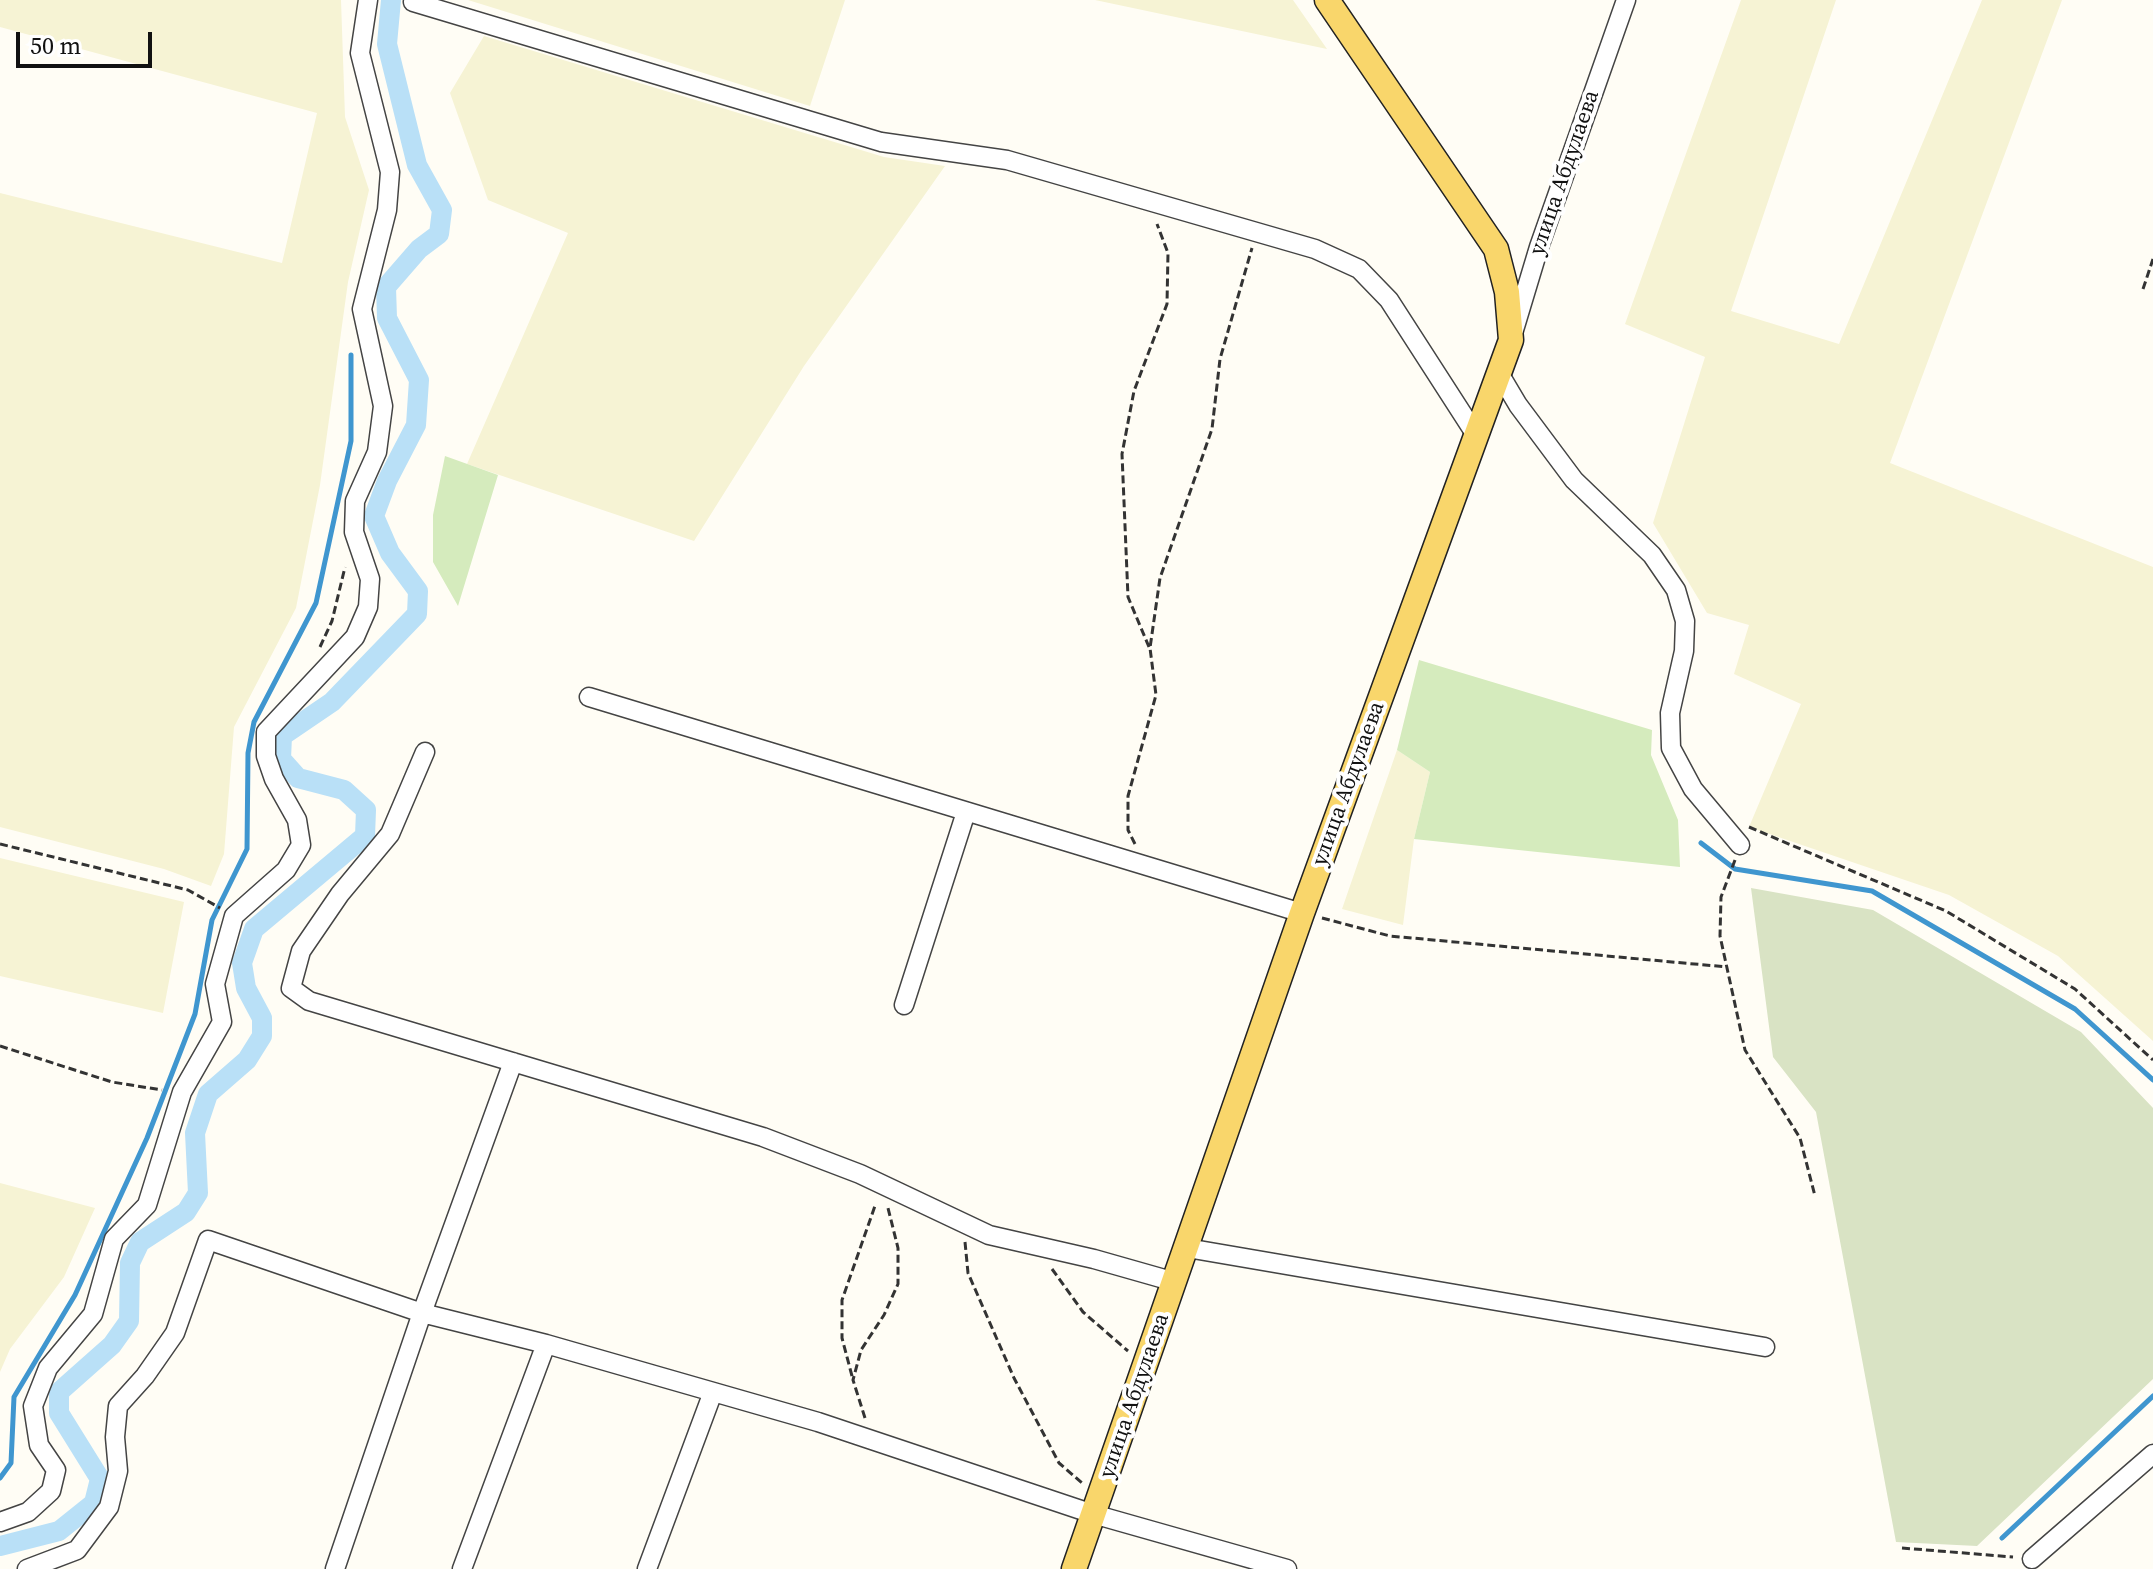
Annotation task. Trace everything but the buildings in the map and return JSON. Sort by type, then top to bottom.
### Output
[{"type":"main road","points":[[1327,0],[1496,249],[1507,292],[1511,340]]},
{"type":"main road","name":"улица Абдулаева","points":[[1074,1569],[1302,913],[1511,340]]},
{"type":"street","points":[[0,1522],[28,1512],[51,1491],[56,1470],[39,1445],[33,1406],[48,1368],[93,1314],[114,1239],[147,1205],[182,1092],[222,1022],[215,984],[234,916],[286,870],[301,845],[297,820],[274,779],[266,756],[266,732],[355,637],[368,607],[370,579],[354,532],[355,501],[377,452],[383,406],[362,309],[387,210],[390,172],[360,53],[368,0]]},
{"type":"street","name":"улица Абдулаева","points":[[1511,340],[1539,247],[1626,0]]},
{"type":"street","points":[[413,2],[881,142],[1007,160],[1315,249],[1359,269],[1389,300],[1476,435]]},
{"type":"street","points":[[1499,373],[1518,405],[1574,480],[1652,555],[1676,590],[1685,621],[1684,651],[1670,713],[1671,748],[1693,789],[1740,845]]},
{"type":"street","points":[[589,697],[1302,913]]},
{"type":"street","points":[[425,752],[390,834],[340,894],[301,951],[291,988],[309,1001],[763,1137],[883,1185],[989,1235],[1094,1259],[1175,1282]]},
{"type":"street","points":[[904,1005],[966,812]]},
{"type":"street","points":[[335,1569],[422,1313],[513,1062]]},
{"type":"street","points":[[27,1569],[77,1550],[109,1507],[118,1471],[115,1437],[118,1406],[145,1376],[175,1333],[208,1240],[422,1313],[546,1344],[818,1422],[872,1441],[1096,1506],[1287,1569]]},
{"type":"street","points":[[1187,1248],[1765,1347]]},
{"type":"street","points":[[462,1569],[546,1344]]},
{"type":"street","points":[[647,1569],[713,1392]]},
{"type":"street","points":[[2032,1559],[2153,1454]]},
{"type":"path","points":[[1149,202],[1168,253],[1167,304],[1134,391],[1122,454],[1128,597],[1150,648]]},
{"type":"path","points":[[1147,866],[1128,830],[1128,796],[1156,695],[1150,648],[1160,578],[1212,429],[1220,359],[1257,233]]},
{"type":"path","points":[[2143,289],[2153,259]]},
{"type":"path","points":[[320,647],[332,621],[354,532]]},
{"type":"path","points":[[1749,827],[1946,911],[2075,989],[2153,1060]]},
{"type":"path","points":[[0,844],[188,890],[234,916]]},
{"type":"path","points":[[1740,845],[1721,897],[1720,936],[1745,1050],[1800,1138],[1815,1196]]},
{"type":"path","points":[[1302,913],[1390,936],[1727,967]]},
{"type":"path","points":[[0,1046],[112,1082],[182,1092]]},
{"type":"path","points":[[853,1380],[861,1350],[884,1315],[898,1284],[898,1248],[883,1185]]},
{"type":"path","points":[[872,1441],[842,1338],[842,1300],[883,1185]]},
{"type":"path","points":[[963,1222],[968,1273],[1014,1378],[1059,1463],[1096,1506]]},
{"type":"path","points":[[1035,1247],[1083,1312],[1146,1367]]},
{"type":"path","points":[[1902,1548],[2032,1559]]},
{"type":"shaded area","points":[[0,0],[341,0],[345,117],[369,190],[348,282],[320,485],[296,608],[234,727],[224,854],[211,886],[164,869],[0,827],[0,193],[282,263],[317,113],[0,27]]},
{"type":"shaded area","points":[[468,0],[845,0],[810,106]]},
{"type":"shaded area","points":[[1095,0],[1293,0],[1327,49]]},
{"type":"shaded area","points":[[1741,0],[1836,0],[1731,311],[1839,344],[1982,0],[2062,0],[1890,463],[2153,567],[2153,1041],[2058,956],[1949,895],[1749,827],[1801,704],[1734,674],[1749,625],[1707,613],[1653,523],[1705,357],[1625,324]]},
{"type":"shaded area","points":[[484,36],[884,157],[945,166],[804,366],[694,541],[467,464],[568,233],[488,200],[450,93]]},
{"type":"shaded area","points":[[1397,750],[1430,772],[1414,839],[1403,925],[1342,909]]},
{"type":"shaded area","points":[[0,858],[184,902],[163,1013],[0,976]]},
{"type":"shaded area","points":[[0,1183],[95,1208],[64,1277],[10,1349],[0,1372]]},
{"type":"green space","points":[[445,456],[498,475],[458,606],[433,562],[433,515]]},
{"type":"green space","points":[[1419,660],[1652,730],[1651,755],[1678,820],[1680,867],[1414,839],[1430,772],[1397,750]]},
{"type":"green space","points":[[1751,888],[1873,910],[2081,1032],[2153,1108],[2153,1379],[1977,1546],[1896,1542],[1816,1112],[1773,1057]]},
{"type":"waterway","points":[[0,1546],[59,1531],[94,1503],[100,1479],[59,1413],[59,1392],[112,1345],[129,1321],[130,1263],[140,1242],[186,1212],[198,1193],[195,1133],[208,1094],[247,1060],[262,1036],[262,1018],[246,988],[242,963],[254,929],[365,836],[366,810],[344,790],[298,778],[281,759],[282,736],[332,702],[417,614],[418,591],[390,553],[374,516],[387,481],[416,425],[419,380],[387,318],[386,287],[419,249],[439,234],[442,210],[417,165],[387,44],[391,0]]},
{"type":"waterway","points":[[0,1478],[11,1463],[14,1397],[75,1295],[147,1138],[195,1014],[212,920],[247,849],[248,753],[254,722],[316,603],[351,441],[351,355]]},
{"type":"waterway","points":[[1701,843],[1735,869],[1872,891],[2075,1009],[2153,1080]]},
{"type":"waterway","points":[[2002,1538],[2153,1396]]}]
